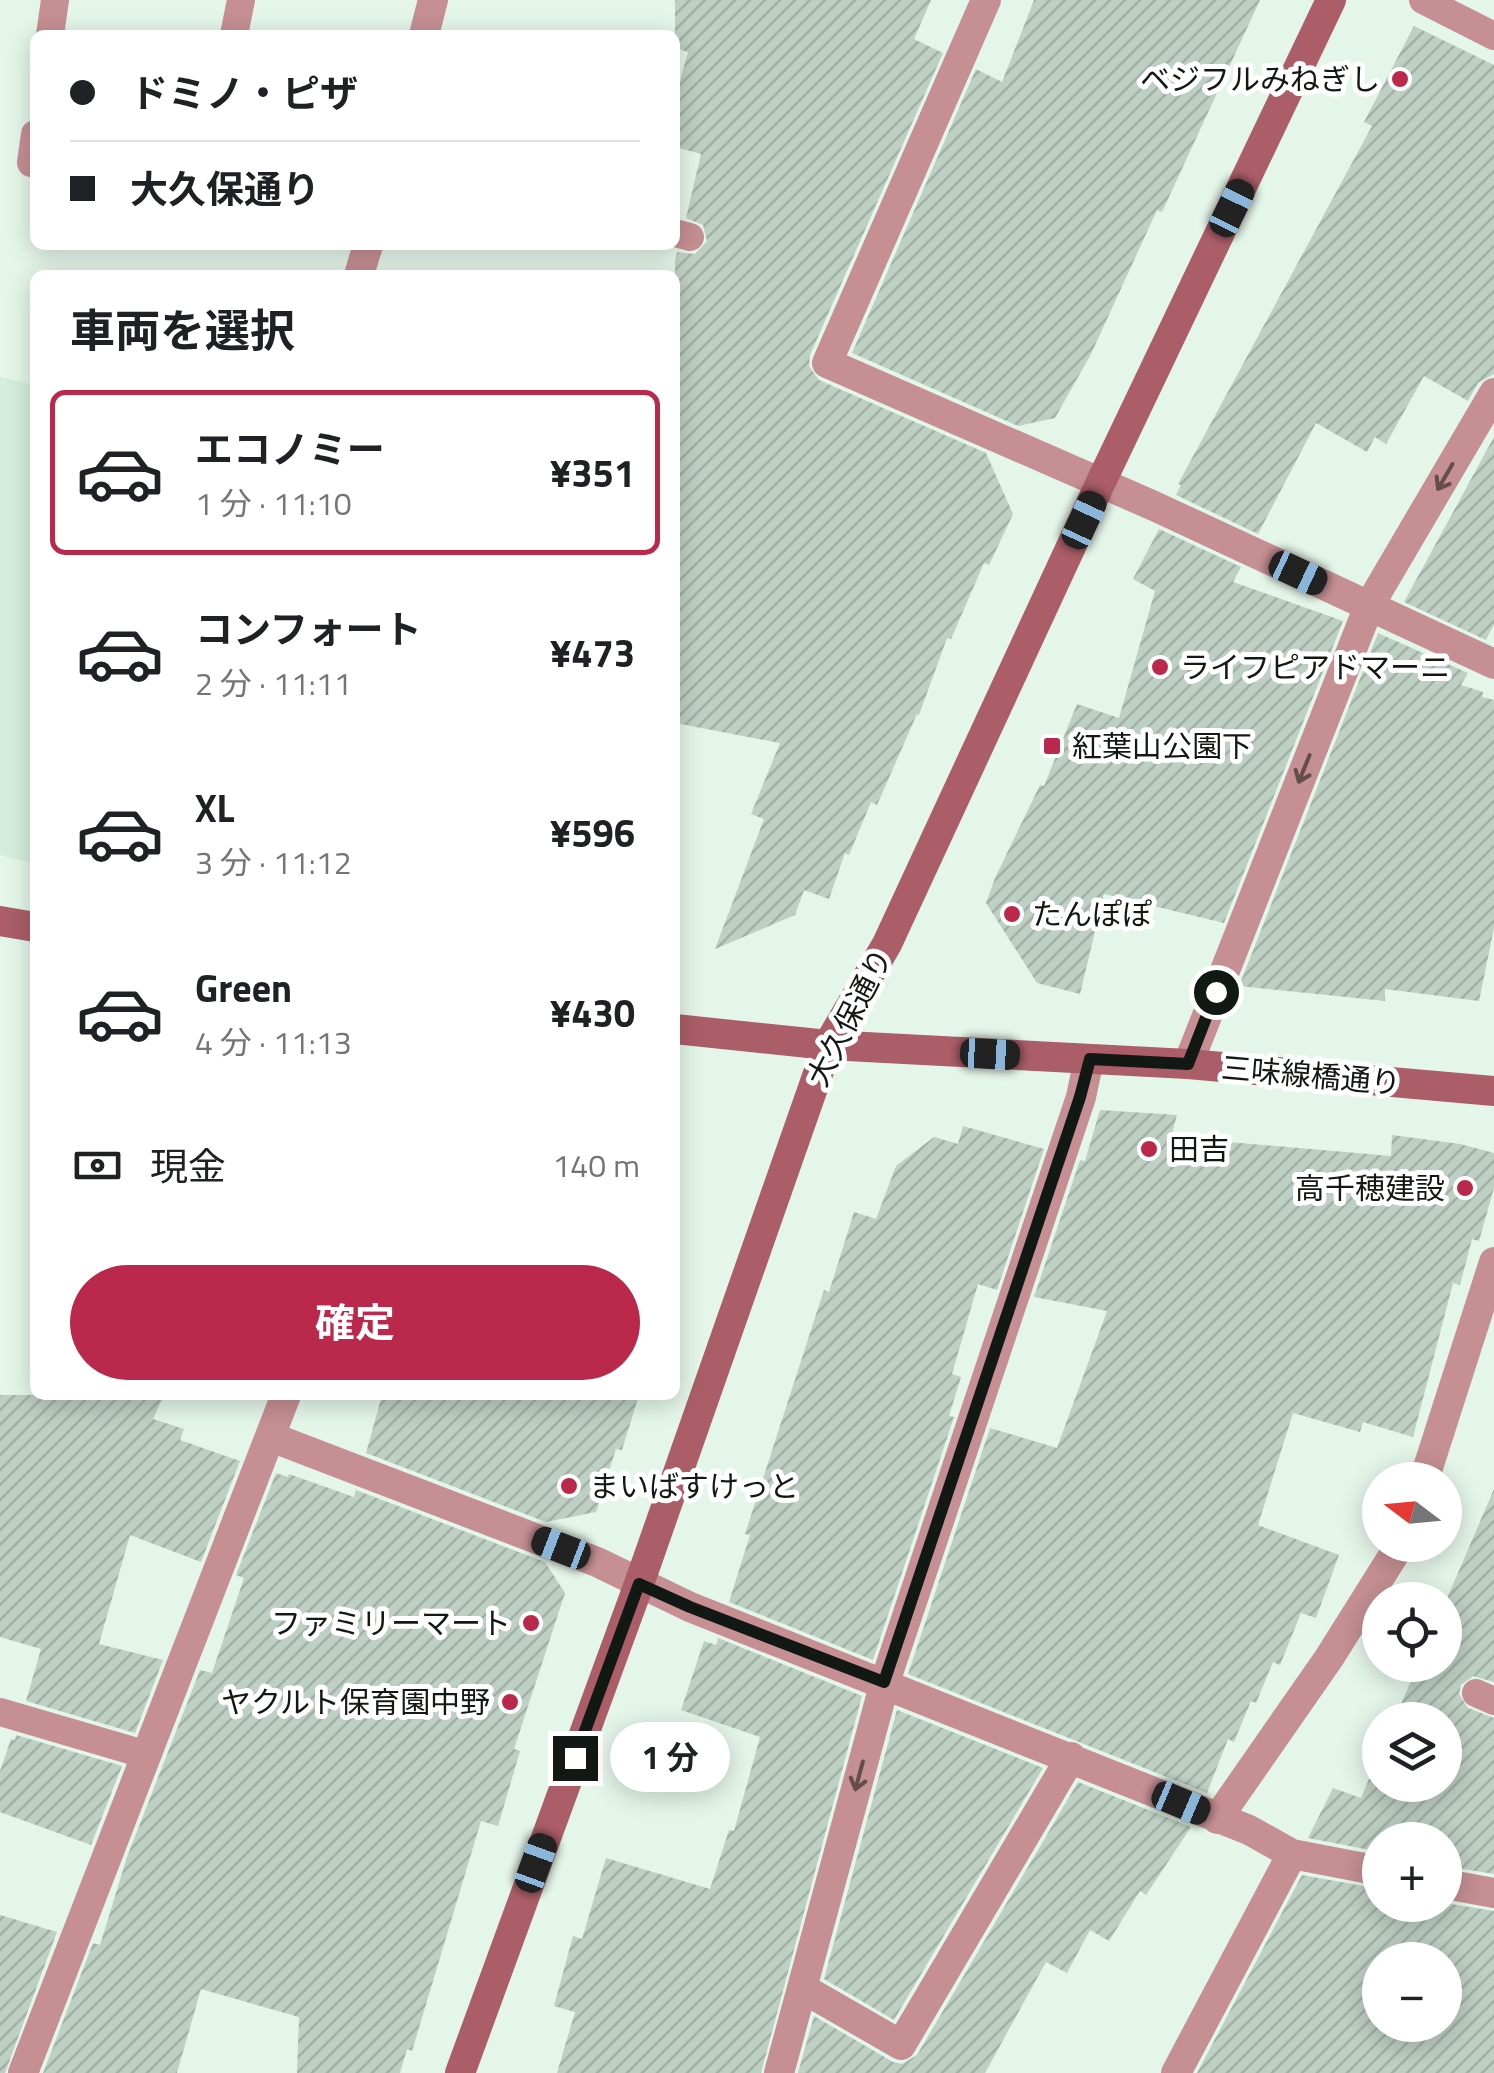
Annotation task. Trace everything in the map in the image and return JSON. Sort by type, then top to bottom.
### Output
[{"type":"main road","name":"大久保通り","points":[[460,2073],[639,1584],[828,1045],[887,944],[1100,484],[1332,0]]},
{"type":"main road","points":[[0,921],[30,926]]},
{"type":"main road","name":"三味線橋通り","points":[[680,1029],[828,1045],[1188,1064],[1494,1092]]},
{"type":"street","points":[[425,30],[433,0]]},
{"type":"street","points":[[986,0],[828,364],[1494,664]]},
{"type":"street","points":[[1188,1064],[1369,606],[1494,393]]},
{"type":"street","points":[[779,2073],[884,1682],[1090,1059]]},
{"type":"street","points":[[1430,1462],[1494,1262]]},
{"type":"street","points":[[23,2073],[284,1400]]},
{"type":"street","points":[[271,1436],[597,1562],[690,1607],[1072,1757],[1248,1830],[1292,1854],[1362,1868]]},
{"type":"street","points":[[1218,1818],[1329,1658],[1389,1562]]},
{"type":"street","points":[[802,1988],[900,2044],[1072,1757]]},
{"type":"street","points":[[1176,2073],[1292,1854]]},
{"type":"street","points":[[1462,1887],[1494,1893]]},
{"type":"lane","points":[[51,30],[55,0]]},
{"type":"lane","points":[[235,30],[241,0]]},
{"type":"lane","points":[[1423,0],[1494,36]]},
{"type":"lane","points":[[0,1712],[147,1756]]},
{"type":"shaded area","points":[[0,377],[30,384],[30,863],[0,855]]},
{"type":"building","points":[[675,0],[931,0],[914,39],[943,53],[810,355],[809,366],[819,380],[986,453],[1013,514],[989,565],[984,563],[951,639],[947,638],[919,715],[877,805],[871,802],[849,855],[845,853],[829,899],[804,890],[795,915],[715,949],[764,819],[751,814],[780,743],[680,724],[680,270],[675,270],[675,261],[677,252],[695,254],[707,241],[703,225],[686,218],[701,154],[680,148],[680,81],[688,52],[680,50],[680,30],[675,30]]},
{"type":"building","points":[[1034,0],[1260,0],[1162,212],[1157,210],[1091,354],[1055,418],[1018,426],[852,353],[976,69],[1002,82]]},
{"type":"building","points":[[1414,26],[1494,65],[1494,374],[1478,383],[1468,401],[1424,376],[1386,444],[1375,437],[1367,452],[1316,423],[1258,534],[1176,495],[1181,485],[1178,484],[1372,126],[1364,122]]},
{"type":"building","points":[[1494,437],[1494,624],[1486,640],[1404,602]]},
{"type":"building","points":[[1159,529],[1241,567],[1233,582],[1343,621],[1224,923],[1104,894],[1080,994],[1037,983],[986,903],[1040,785],[1044,786],[1077,704],[1119,718],[1155,591],[1133,579]]},
{"type":"building","points":[[1378,633],[1468,673],[1461,685],[1494,700],[1494,928],[1479,1001],[1385,989],[1385,1001],[1239,986]]},
{"type":"building","points":[[1100,1110],[1177,1115],[1171,1137],[1391,1156],[1392,1135],[1494,1153],[1494,1188],[1479,1241],[1472,1239],[1460,1285],[1453,1283],[1413,1437],[1363,1422],[1360,1432],[1293,1413],[1258,1525],[1339,1555],[1316,1618],[1301,1613],[1280,1665],[1273,1662],[1234,1742],[1228,1739],[1207,1793],[908,1674],[990,1428],[1057,1448],[1107,1311],[1034,1297]]},
{"type":"building","points":[[963,1126],[1044,1149],[997,1290],[978,1284],[952,1374],[961,1377],[949,1416],[954,1417],[873,1660],[729,1602],[750,1535],[745,1534],[824,1290],[829,1292],[854,1212],[876,1219],[896,1166],[934,1137],[958,1144]]},
{"type":"building","points":[[0,1395],[30,1395],[30,1400],[162,1400],[153,1419],[184,1429],[180,1440],[240,1461],[201,1562],[130,1535],[99,1644],[163,1660],[135,1733],[26,1701],[41,1649],[0,1637]]},
{"type":"building","points":[[381,1400],[637,1400],[622,1450],[616,1449],[596,1512],[546,1522],[366,1453]]},
{"type":"building","points":[[276,1473],[354,1497],[356,1490],[545,1562],[565,1593],[514,1749],[520,1751],[498,1826],[481,1821],[412,2051],[407,2049],[400,2073],[297,2073],[299,2017],[201,1989],[177,2073],[43,2073],[93,1943],[100,1945],[127,1857],[200,1670],[212,1673],[244,1578],[236,1575]]},
{"type":"building","points":[[1494,1489],[1494,1682],[1473,1676],[1461,1685],[1459,1694],[1468,1708],[1494,1718],[1494,1874],[1462,1869],[1462,1822],[1362,1822],[1362,1848],[1308,1838],[1333,1788],[1362,1796],[1362,1802],[1462,1802],[1462,1702],[1402,1702],[1411,1682],[1462,1682],[1462,1582],[1454,1582]]},
{"type":"building","points":[[718,1638],[862,1696],[761,2073],[557,2073],[575,2012],[554,2006],[573,1936],[582,1939],[606,1858],[710,1889],[729,1830],[734,1831],[760,1737],[681,1710],[704,1641],[716,1645]]},
{"type":"building","points":[[897,1710],[1043,1768],[894,2020],[824,1979]]},
{"type":"building","points":[[16,1735],[122,1766],[91,1845],[0,1812],[0,1771]]},
{"type":"building","points":[[1078,1782],[1191,1827],[1146,1895],[1140,1891],[1109,1941],[1090,1930],[1067,1973],[1046,1962],[985,2073],[798,2073],[814,2016],[893,2062],[902,2064],[917,2055]]},
{"type":"building","points":[[1302,1875],[1362,1886],[1362,1922],[1462,1922],[1462,1906],[1494,1911],[1494,2073],[1197,2073]]},
{"type":"building","points":[[0,1915],[57,1932],[5,2073],[0,2073]]},
{"type":"place","name":"ベジフルみねぎし","points":[[1400,79]]},
{"type":"place","name":"ライフピアドマーニ","points":[[1160,667]]},
{"type":"place","name":"紅葉山公園下","points":[[1052,746]]},
{"type":"place","name":"たんぽぽ","points":[[1012,914]]},
{"type":"place","name":"田吉","points":[[1149,1149]]},
{"type":"place","name":"高千穂建設","points":[[1465,1188]]},
{"type":"place","name":"まいばすけっと","points":[[569,1486]]},
{"type":"place","name":"ファミリーマート","points":[[531,1623]]},
{"type":"place","name":"ヤクルト保育園中野","points":[[510,1702]]},
{"type":"route","points":[[575,1758],[639,1584],[884,1682],[1090,1059],[1188,1064],[1216,992]]}]
